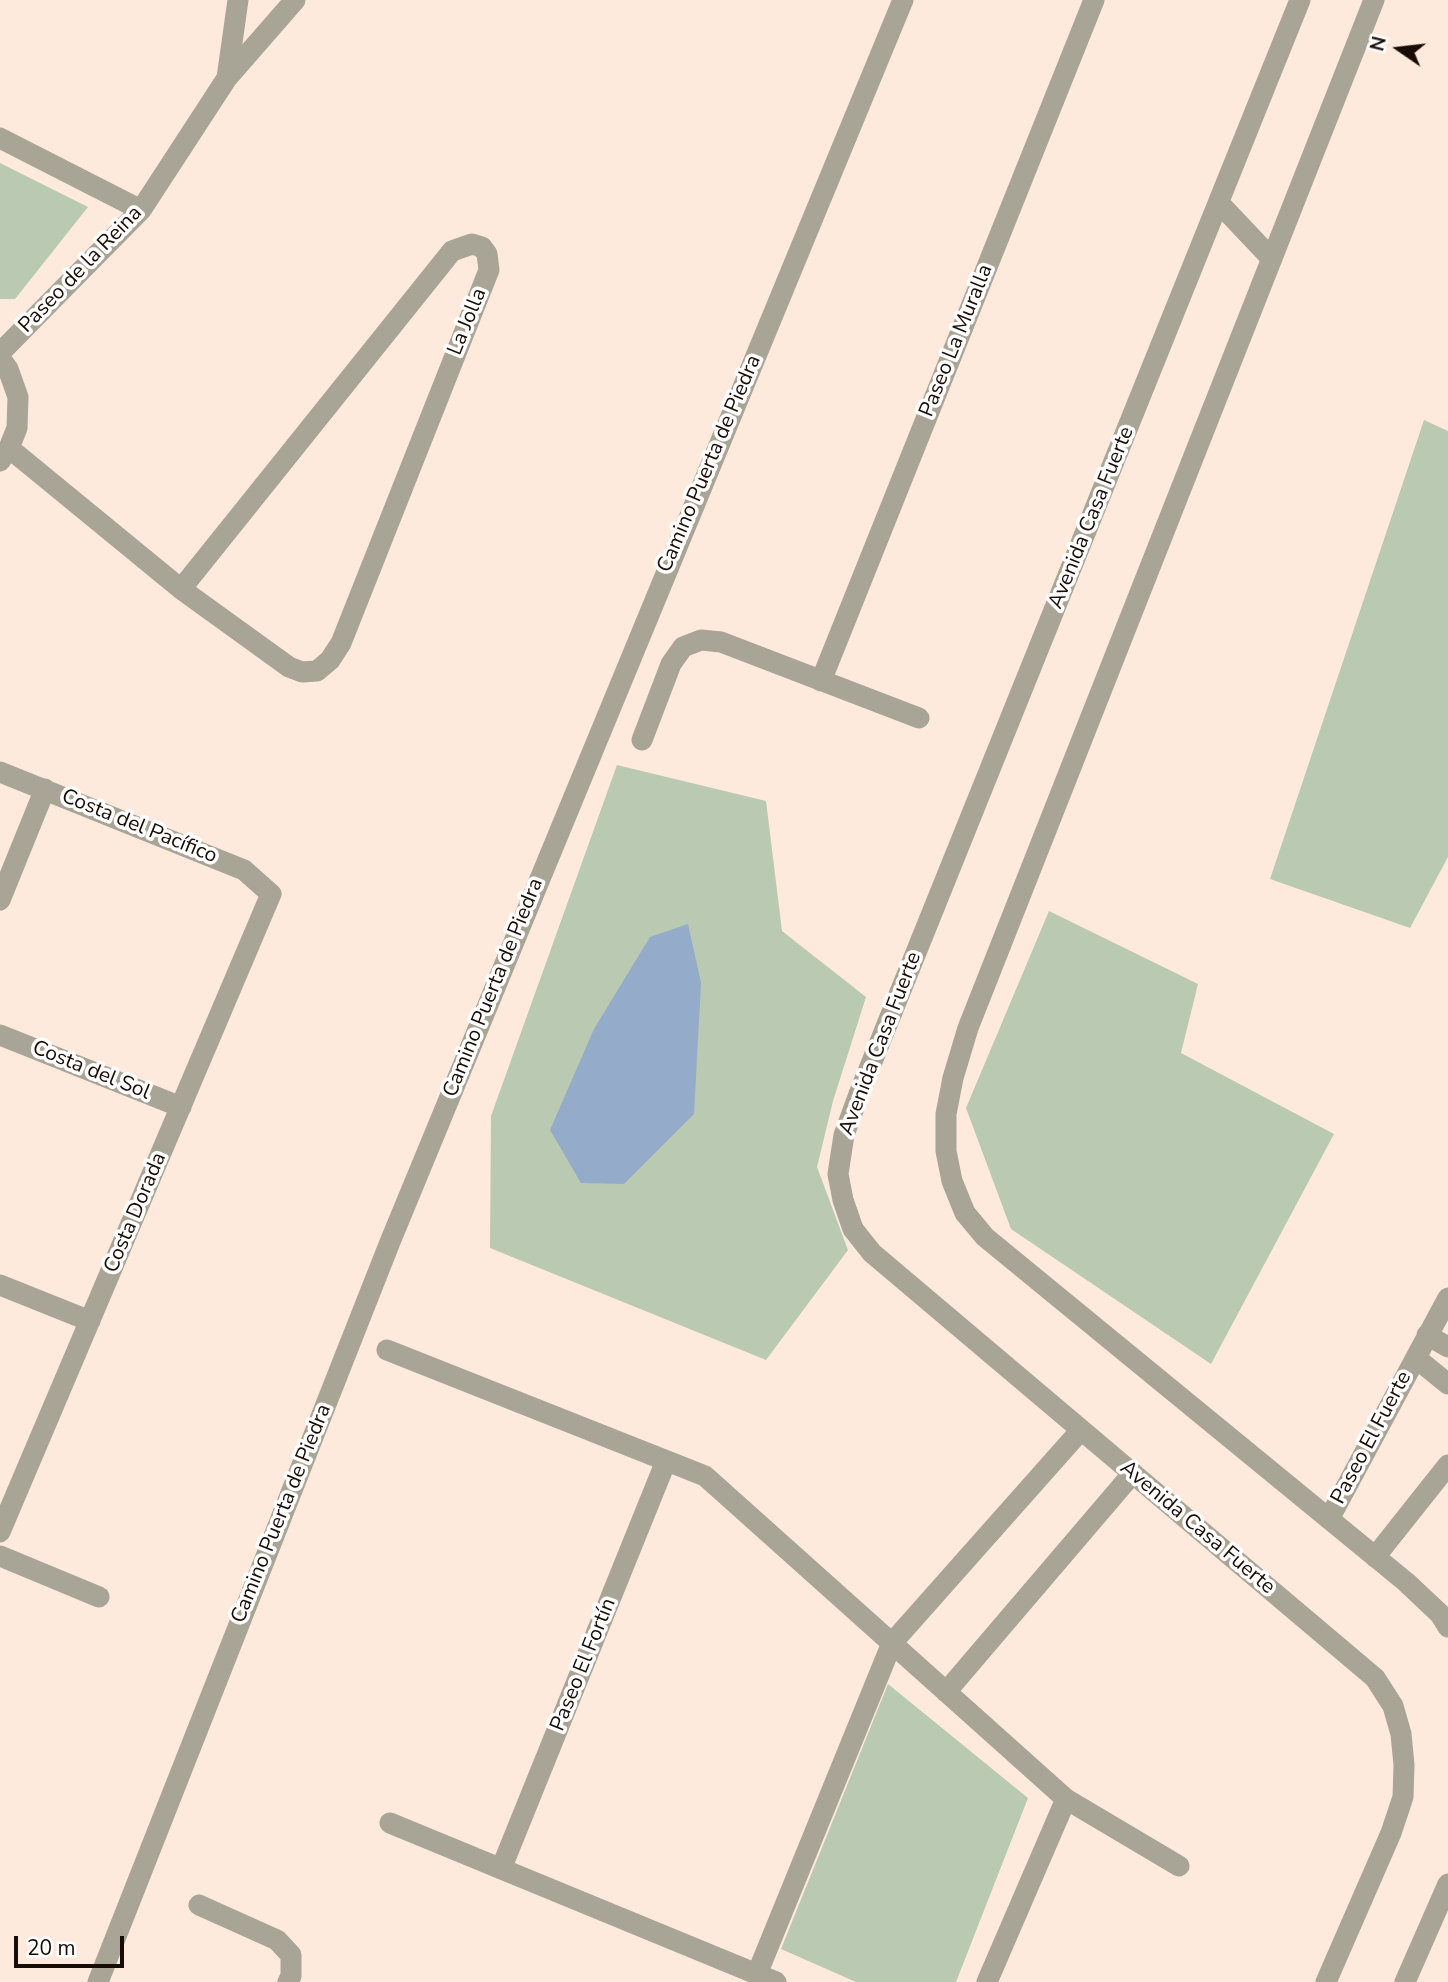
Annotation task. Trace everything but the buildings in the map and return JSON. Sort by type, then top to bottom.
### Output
[{"type":"street","name":"Paseo de la Reina","points":[[227,78],[238,0]]},
{"type":"street","name":"Camino Puerta de Piedra","points":[[98,1982],[390,1242],[903,0]]},
{"type":"street","name":"Paseo La Muralla","points":[[821,681],[1094,0]]},
{"type":"street","name":"Avenida Casa Fuerte","points":[[1300,0],[859,1094],[844,1135],[838,1174],[843,1200],[853,1228],[872,1253],[1375,1678],[1393,1706],[1401,1734],[1403,1797],[1391,1833],[1326,1982]]},
{"type":"street","points":[[1374,0],[968,1028],[948,1102],[946,1151],[965,1213],[985,1237],[1375,1557],[1440,1614],[1448,1627]]},
{"type":"street","name":"Paseo de la Reina","points":[[0,356],[141,210],[227,78],[292,1]]},
{"type":"street","points":[[0,138],[141,210]]},
{"type":"street","points":[[1219,203],[1272,260]]},
{"type":"street","name":"La Jolla","points":[[4,454],[181,589],[289,667],[302,672],[317,671],[330,660],[341,643],[489,270],[487,254],[482,247],[472,244],[452,251],[181,589]]},
{"type":"street","points":[[0,356],[19,397],[17,429],[4,454]]},
{"type":"street","points":[[642,740],[671,664],[683,648],[701,640],[722,642],[919,718]]},
{"type":"street","name":"Costa del Pacífico","points":[[0,772],[244,870],[271,894]]},
{"type":"street","points":[[0,900],[45,789]]},
{"type":"street","name":"Costa Dorada","points":[[0,1532],[271,894]]},
{"type":"street","name":"Costa del Sol","points":[[0,1035],[181,1107]]},
{"type":"street","points":[[0,1285],[90,1321]]},
{"type":"street","name":"Paseo El Fuerte","points":[[1329,1519],[1448,1298]]},
{"type":"street","points":[[1427,1335],[1448,1347]]},
{"type":"street","points":[[387,1350],[705,1476],[1066,1799],[1179,1866]]},
{"type":"street","name":"Paseo El Fuerte","points":[[1416,1358],[1448,1384]]},
{"type":"street","points":[[390,1823],[766,1978],[892,1643],[1082,1430]]},
{"type":"street","name":"Paseo El Fortín","points":[[501,1869],[666,1461]]},
{"type":"street","points":[[1375,1557],[1448,1465]]},
{"type":"street","points":[[947,1692],[1133,1473]]},
{"type":"street","points":[[0,1556],[99,1597]]},
{"type":"street","points":[[987,1982],[1066,1799]]},
{"type":"street","points":[[1405,1982],[1448,1885]]},
{"type":"street","points":[[199,1905],[277,1940],[291,1955],[291,1976],[288,1982]]},
{"type":"green space","points":[[0,163],[88,207],[15,299],[0,299]]},
{"type":"green space","points":[[1424,420],[1448,431],[1448,857],[1410,928],[1270,879]]},
{"type":"green space","points":[[617,765],[766,801],[782,931],[866,997],[833,1101],[817,1167],[848,1250],[766,1360],[490,1248],[491,1116]]},
{"type":"green space","points":[[1049,911],[1198,984],[1181,1053],[1334,1134],[1211,1364],[1011,1229],[966,1108]]},
{"type":"green space","points":[[888,1684],[1028,1798],[956,1982],[856,1982],[781,1949]]},
{"type":"water","points":[[688,924],[701,983],[694,1114],[624,1184],[581,1183],[550,1130],[594,1029],[650,937]]}]
